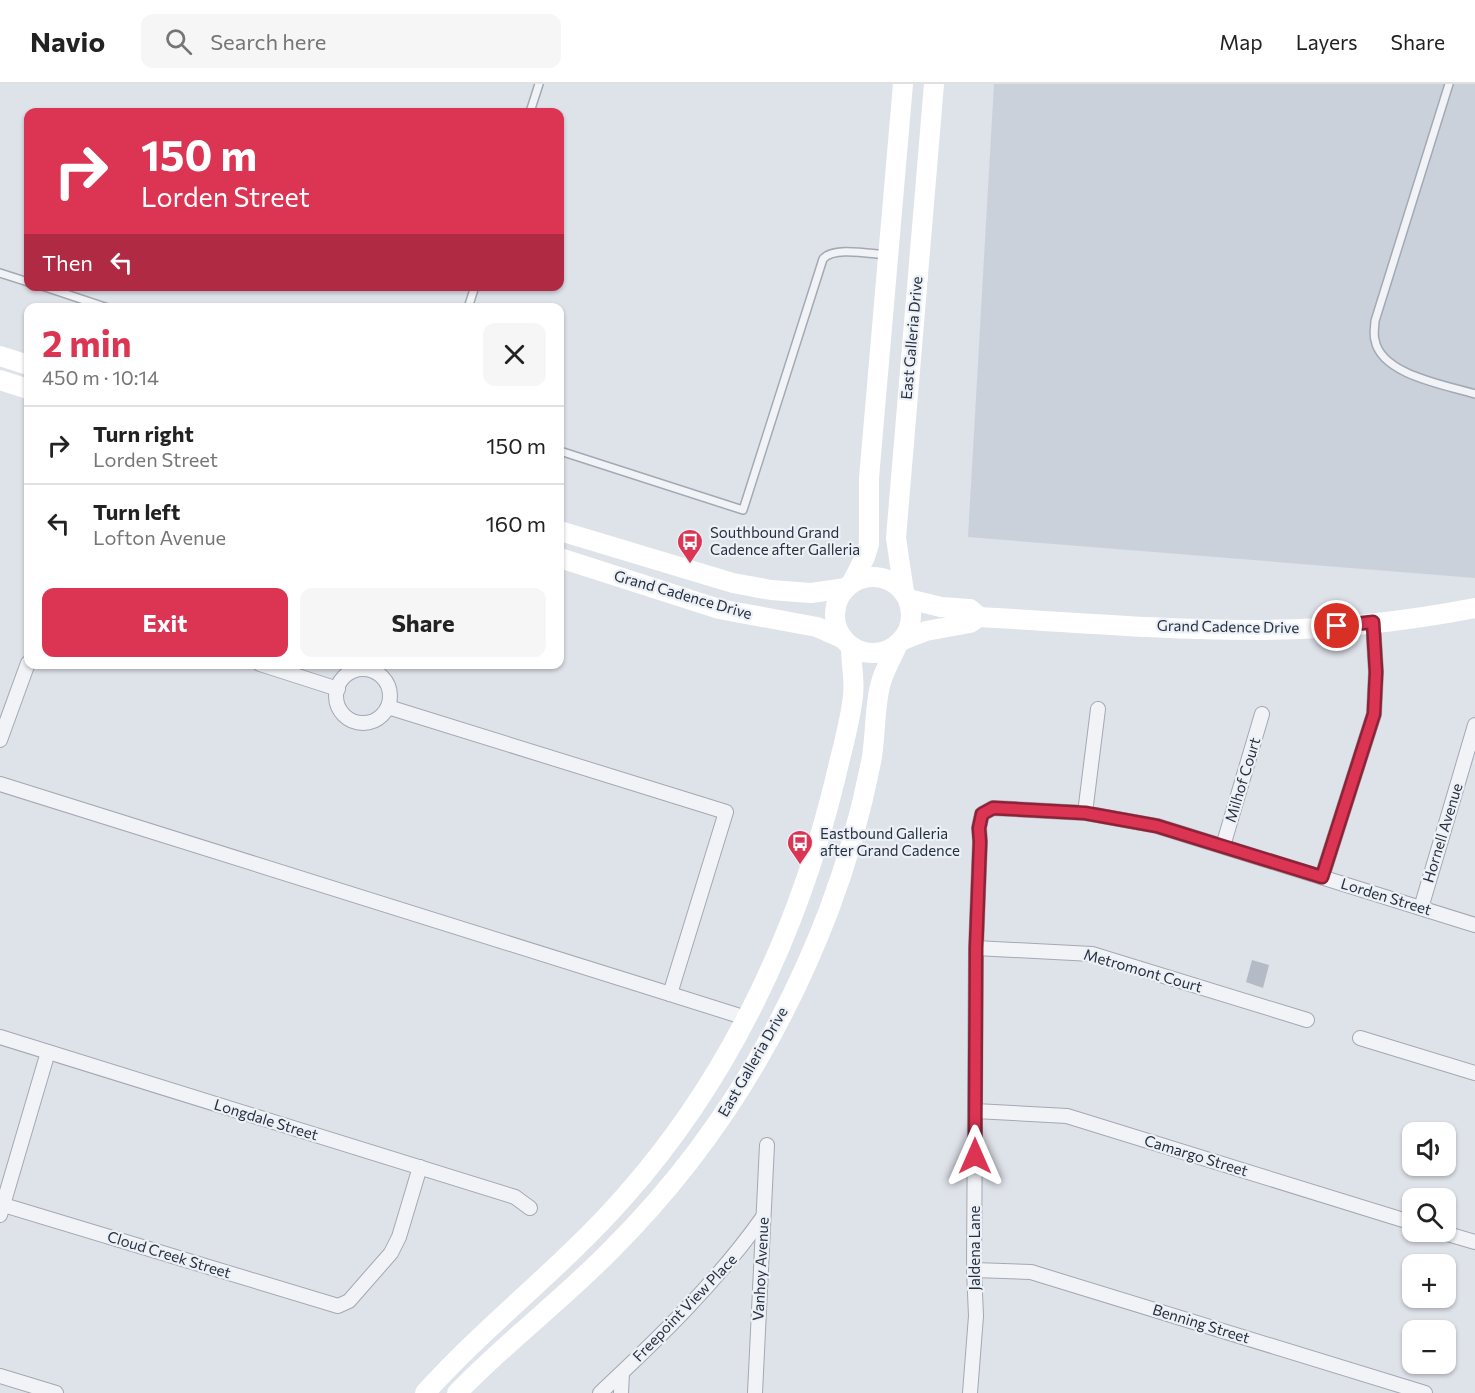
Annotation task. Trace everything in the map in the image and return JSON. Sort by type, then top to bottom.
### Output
[{"type":"main road","name":"East Galleria Drive","points":[[849,586],[865,557],[870,542],[869,478],[903,84]]},
{"type":"main road","name":"East Galleria Drive","points":[[906,596],[896,538],[933,84]]},
{"type":"main road","points":[[0,356],[24,364]]},
{"type":"main road","points":[[0,380],[24,388]]},
{"type":"main road","name":"Grand Cadence Drive","points":[[564,532],[733,583],[771,590],[811,593],[849,586]]},
{"type":"main road","name":"Grand Cadence Drive","points":[[564,559],[719,609],[817,627],[847,643]]},
{"type":"main road","points":[[873,577],[885,579],[896,584],[906,596],[911,609],[908,631],[900,642],[887,651],[875,654],[862,652],[847,643],[837,629],[836,607],[849,586],[862,579],[873,577]]},
{"type":"main road","name":"Grand Cadence Drive","points":[[906,596],[941,608],[970,609],[979,617]]},
{"type":"main road","name":"Grand Cadence Drive","points":[[900,642],[926,631],[970,623],[979,617],[1207,630],[1296,629],[1373,622],[1475,608]]},
{"type":"main road","name":"East Galleria Drive","points":[[457,1393],[634,1228],[700,1148],[758,1060],[806,966],[844,868],[854,838],[871,761],[880,685],[900,642]]},
{"type":"main road","name":"East Galleria Drive","points":[[425,1393],[477,1339],[576,1248],[626,1196],[664,1149],[699,1098],[746,1018],[789,929],[815,854],[836,776],[853,698],[847,643]]},
{"type":"street","points":[[1322,877],[1374,714],[1376,672],[1373,622]]},
{"type":"street","points":[[0,740],[26,669]]},
{"type":"street","points":[[276,669],[338,689]]},
{"type":"street","points":[[355,669],[344,678],[338,689],[337,704],[348,719],[357,723],[366,723],[375,721],[388,707],[389,691],[384,670],[366,669]]},
{"type":"street","points":[[388,707],[726,812],[670,994]]},
{"type":"street","points":[[1085,813],[1098,709]]},
{"type":"street","name":"Milhof Court","points":[[1223,846],[1262,714]]},
{"type":"street","name":"Hornell Avenue","points":[[1420,908],[1475,725]]},
{"type":"street","points":[[1461,772],[1475,776]]},
{"type":"street","points":[[0,784],[746,1018]]},
{"type":"street","name":"Lorden Street","points":[[982,814],[993,808],[1085,813],[1157,826],[1475,925]]},
{"type":"street","name":"Jaldena Lane","points":[[970,1393],[976,1316],[974,1270],[976,948],[979,828],[982,814]]},
{"type":"street","name":"Metromont Court","points":[[976,948],[1092,954],[1306,1020]]},
{"type":"street","name":"Longdale Street","points":[[0,1037],[515,1197],[530,1208]]},
{"type":"street","points":[[1360,1038],[1475,1073]]},
{"type":"street","points":[[1,1208],[48,1052]]},
{"type":"street","name":"Camargo Street","points":[[975,1111],[1067,1116],[1402,1220]]},
{"type":"street","name":"Vanhoy Avenue","points":[[754,1393],[767,1145]]},
{"type":"street","name":"Cloud Creek Street","points":[[1,1208],[338,1306],[349,1301],[391,1253],[399,1237],[420,1167]]},
{"type":"street","name":"Freepoint View Place","points":[[600,1393],[692,1305],[723,1270],[764,1217]]},
{"type":"street","points":[[1456,1236],[1475,1242]]},
{"type":"street","name":"Benning Street","points":[[974,1270],[1031,1272],[1425,1393]]},
{"type":"street","points":[[621,1393],[622,1372]]},
{"type":"street","points":[[0,1376],[56,1393]]},
{"type":"lane","points":[[531,108],[539,84]]},
{"type":"lane","points":[[1449,84],[1375,321],[1375,341],[1384,359],[1404,372],[1475,394]]},
{"type":"lane","points":[[564,452],[743,510],[823,259],[826,255],[837,252],[888,255]]},
{"type":"lane","points":[[0,273],[24,281]]},
{"type":"lane","points":[[57,291],[93,303]]},
{"type":"shaded area","points":[[994,84],[1475,84],[1475,578],[968,537]]},
{"type":"building","points":[[1252,960],[1269,965],[1263,988],[1246,982]]},
{"type":"place","name":"Southbound Grand Cadence after Galleria","points":[[690,565]]},
{"type":"place","name":"Eastbound Galleria after Grand Cadence","points":[[800,866]]},
{"type":"route","points":[[975,1156],[976,948],[979,828],[982,814],[993,808],[1085,813],[1157,826],[1322,877],[1374,714],[1376,672],[1373,622],[1337,626]]}]
